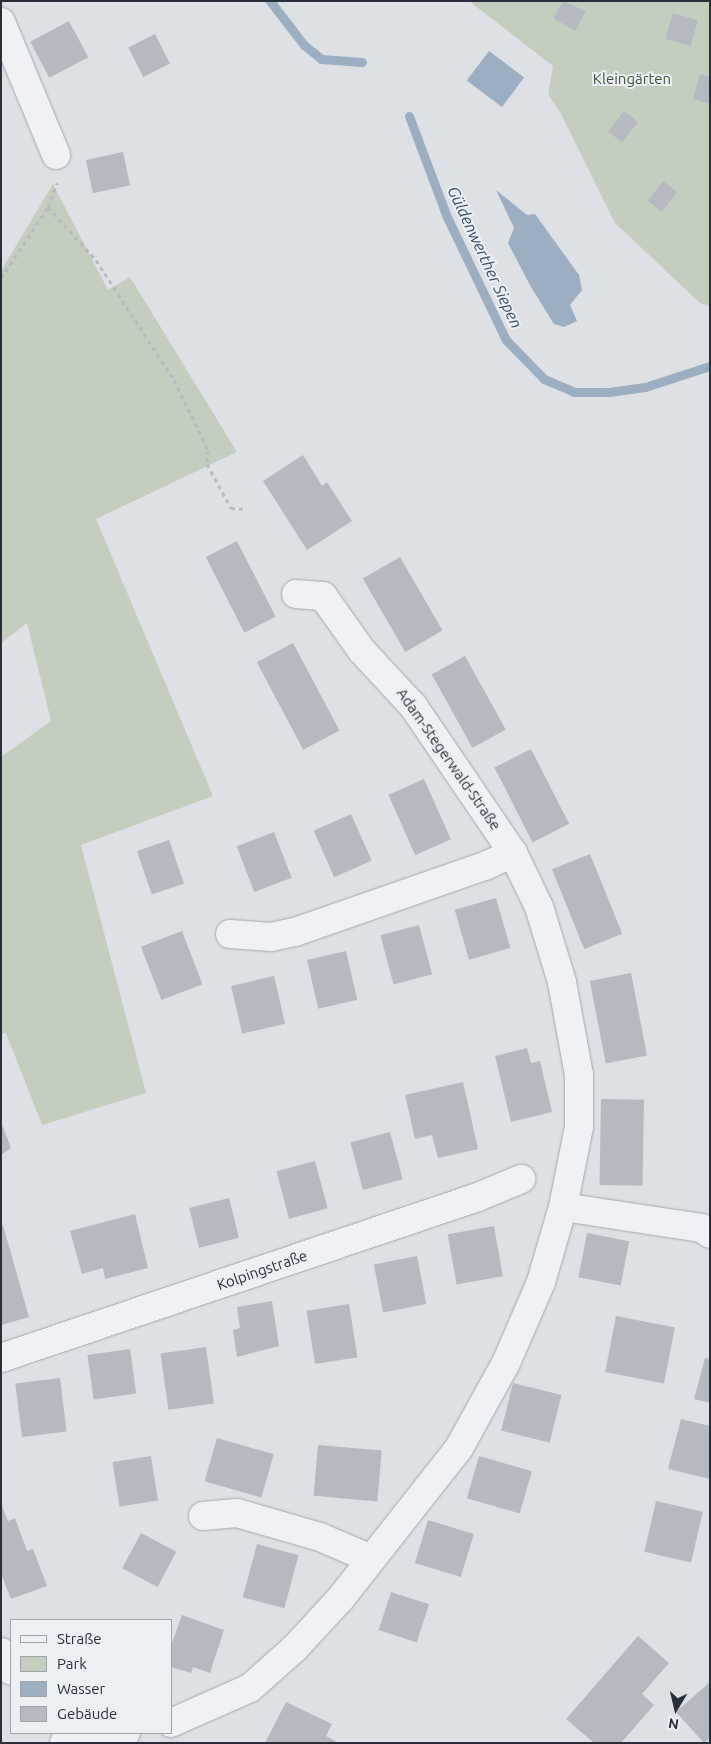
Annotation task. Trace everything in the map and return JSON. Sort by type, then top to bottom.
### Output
[{"type":"street","points":[[1,22],[56,155]]},
{"type":"street","name":"Adam-Stegerwald-Straße","points":[[172,1723],[250,1688],[294,1650],[371,1559],[459,1448],[506,1363],[541,1282],[562,1207],[579,1127],[579,1075],[562,982],[539,907],[513,852],[413,706],[362,651],[322,596],[296,594]]},
{"type":"street","points":[[230,934],[271,937],[295,932],[485,866],[513,852]]},
{"type":"street","name":"Kolpingstraße","points":[[1,1358],[478,1197],[521,1179]]},
{"type":"street","points":[[562,1207],[702,1228],[710,1234]]},
{"type":"street","points":[[203,1516],[237,1513],[320,1537],[371,1559]]},
{"type":"street","points":[[1,1652],[10,1669]]},
{"type":"street","points":[[64,1743],[78,1737],[114,1734]]},
{"type":"path","points":[[1,278],[48,207],[58,185],[56,155]]},
{"type":"path","points":[[48,207],[102,268],[174,380],[208,450],[207,464],[231,508],[246,509]]},
{"type":"green space","name":"Kleingärten","points":[[469,1],[710,1],[710,306],[700,303],[615,223],[561,114],[548,94],[553,66]]},
{"type":"green space","points":[[53,184],[108,290],[130,277],[237,452],[96,519],[213,796],[81,845],[146,1093],[42,1125],[6,1033],[1,1034],[1,757],[51,721],[27,623],[1,643],[1,271]]},
{"type":"water","points":[[489,51],[524,77],[502,107],[467,81]]},
{"type":"water","points":[[496,190],[527,215],[535,214],[579,275],[582,290],[570,305],[577,321],[564,327],[554,324],[531,287],[508,243],[514,228]]},
{"type":"building","points":[[563,1],[586,11],[575,31],[553,18]]},
{"type":"building","points":[[673,13],[698,20],[691,46],[666,39]]},
{"type":"building","points":[[69,21],[88,57],[49,78],[30,42]]},
{"type":"building","points":[[155,34],[170,63],[143,77],[128,48]]},
{"type":"building","points":[[700,74],[710,77],[710,104],[693,99]]},
{"type":"building","points":[[624,111],[638,122],[622,143],[608,131]]},
{"type":"building","points":[[123,152],[130,185],[93,193],[86,160]]},
{"type":"building","points":[[663,181],[677,192],[662,212],[648,201]]},
{"type":"building","points":[[303,455],[322,486],[327,482],[352,521],[307,550],[263,481]]},
{"type":"building","points":[[237,541],[276,617],[244,633],[206,557]]},
{"type":"building","points":[[400,557],[442,631],[405,652],[363,578]]},
{"type":"building","points":[[293,643],[339,730],[303,750],[257,662]]},
{"type":"building","points":[[465,656],[506,729],[472,748],[432,674]]},
{"type":"building","points":[[531,749],[569,824],[533,842],[494,768]]},
{"type":"building","points":[[424,779],[451,839],[415,855],[388,795]]},
{"type":"building","points":[[351,814],[372,861],[334,877],[314,831]]},
{"type":"building","points":[[274,832],[292,878],[254,892],[237,846]]},
{"type":"building","points":[[169,840],[184,883],[152,895],[137,851]]},
{"type":"building","points":[[590,854],[622,934],[584,949],[552,869]]},
{"type":"building","points":[[496,898],[510,948],[469,960],[455,910]]},
{"type":"building","points":[[419,925],[432,974],[394,985],[380,935]]},
{"type":"building","points":[[182,931],[202,984],[161,1000],[141,947]]},
{"type":"building","points":[[346,951],[357,1000],[318,1009],[307,960]]},
{"type":"building","points":[[631,973],[647,1055],[606,1063],[590,981]]},
{"type":"building","points":[[274,976],[285,1024],[242,1034],[231,986]]},
{"type":"building","points":[[527,1048],[531,1063],[540,1061],[552,1112],[511,1122],[495,1056]]},
{"type":"building","points":[[463,1082],[478,1149],[438,1158],[432,1135],[415,1139],[405,1095]]},
{"type":"building","points":[[601,1099],[644,1100],[642,1186],[599,1185]]},
{"type":"building","points":[[1,1122],[11,1148],[1,1155]]},
{"type":"building","points":[[390,1132],[403,1179],[363,1190],[350,1143]]},
{"type":"building","points":[[315,1161],[328,1208],[289,1219],[276,1171]]},
{"type":"building","points":[[229,1198],[239,1238],[199,1248],[189,1208]]},
{"type":"building","points":[[135,1214],[148,1268],[105,1279],[103,1268],[82,1274],[70,1231]]},
{"type":"building","points":[[3,1225],[29,1317],[1,1325],[1,1226]]},
{"type":"building","points":[[494,1226],[503,1276],[457,1284],[448,1234]]},
{"type":"building","points":[[587,1233],[629,1241],[621,1285],[578,1277]]},
{"type":"building","points":[[417,1256],[426,1304],[383,1312],[374,1264]]},
{"type":"building","points":[[272,1301],[279,1346],[237,1357],[233,1330],[240,1328],[237,1307]]},
{"type":"building","points":[[349,1304],[357,1357],[315,1364],[307,1311]]},
{"type":"building","points":[[616,1316],[675,1327],[664,1383],[605,1372]]},
{"type":"building","points":[[206,1347],[214,1403],[168,1410],[160,1353]]},
{"type":"building","points":[[130,1349],[136,1394],[94,1400],[87,1355]]},
{"type":"building","points":[[705,1358],[710,1359],[710,1403],[694,1399]]},
{"type":"building","points":[[60,1378],[67,1432],[22,1437],[15,1383]]},
{"type":"building","points":[[513,1383],[562,1395],[550,1443],[501,1431]]},
{"type":"building","points":[[681,1419],[710,1426],[710,1479],[668,1469]]},
{"type":"building","points":[[217,1438],[274,1454],[261,1498],[205,1481]]},
{"type":"building","points":[[318,1445],[382,1451],[377,1501],[314,1496]]},
{"type":"building","points":[[151,1456],[158,1500],[120,1507],[112,1462]]},
{"type":"building","points":[[479,1456],[532,1471],[520,1513],[467,1498]]},
{"type":"building","points":[[656,1501],[703,1512],[691,1562],[644,1552]]},
{"type":"building","points":[[1,1504],[8,1521],[15,1518],[27,1551],[33,1549],[47,1586],[11,1599],[1,1574]]},
{"type":"building","points":[[428,1520],[474,1534],[461,1577],[415,1563]]},
{"type":"building","points":[[141,1533],[176,1552],[158,1587],[122,1568]]},
{"type":"building","points":[[257,1544],[299,1555],[284,1608],[243,1597]]},
{"type":"building","points":[[391,1592],[429,1604],[417,1642],[379,1630]]},
{"type":"building","points":[[182,1615],[224,1630],[210,1673],[193,1667],[191,1673],[172,1667],[172,1643]]},
{"type":"building","points":[[638,1636],[669,1663],[642,1694],[654,1705],[621,1743],[594,1743],[566,1719]]},
{"type":"building","points":[[710,1682],[710,1738],[704,1743],[676,1712]]},
{"type":"building","points":[[286,1702],[332,1724],[326,1736],[338,1743],[265,1743]]},
{"type":"waterway","name":"Güldenwerther Siepen","points":[[270,1],[304,45],[321,59],[362,62]]},
{"type":"waterway","name":"Güldenwerther Siepen","points":[[409,116],[447,217],[506,340],[544,379],[574,392],[609,392],[645,387],[710,366]]}]
